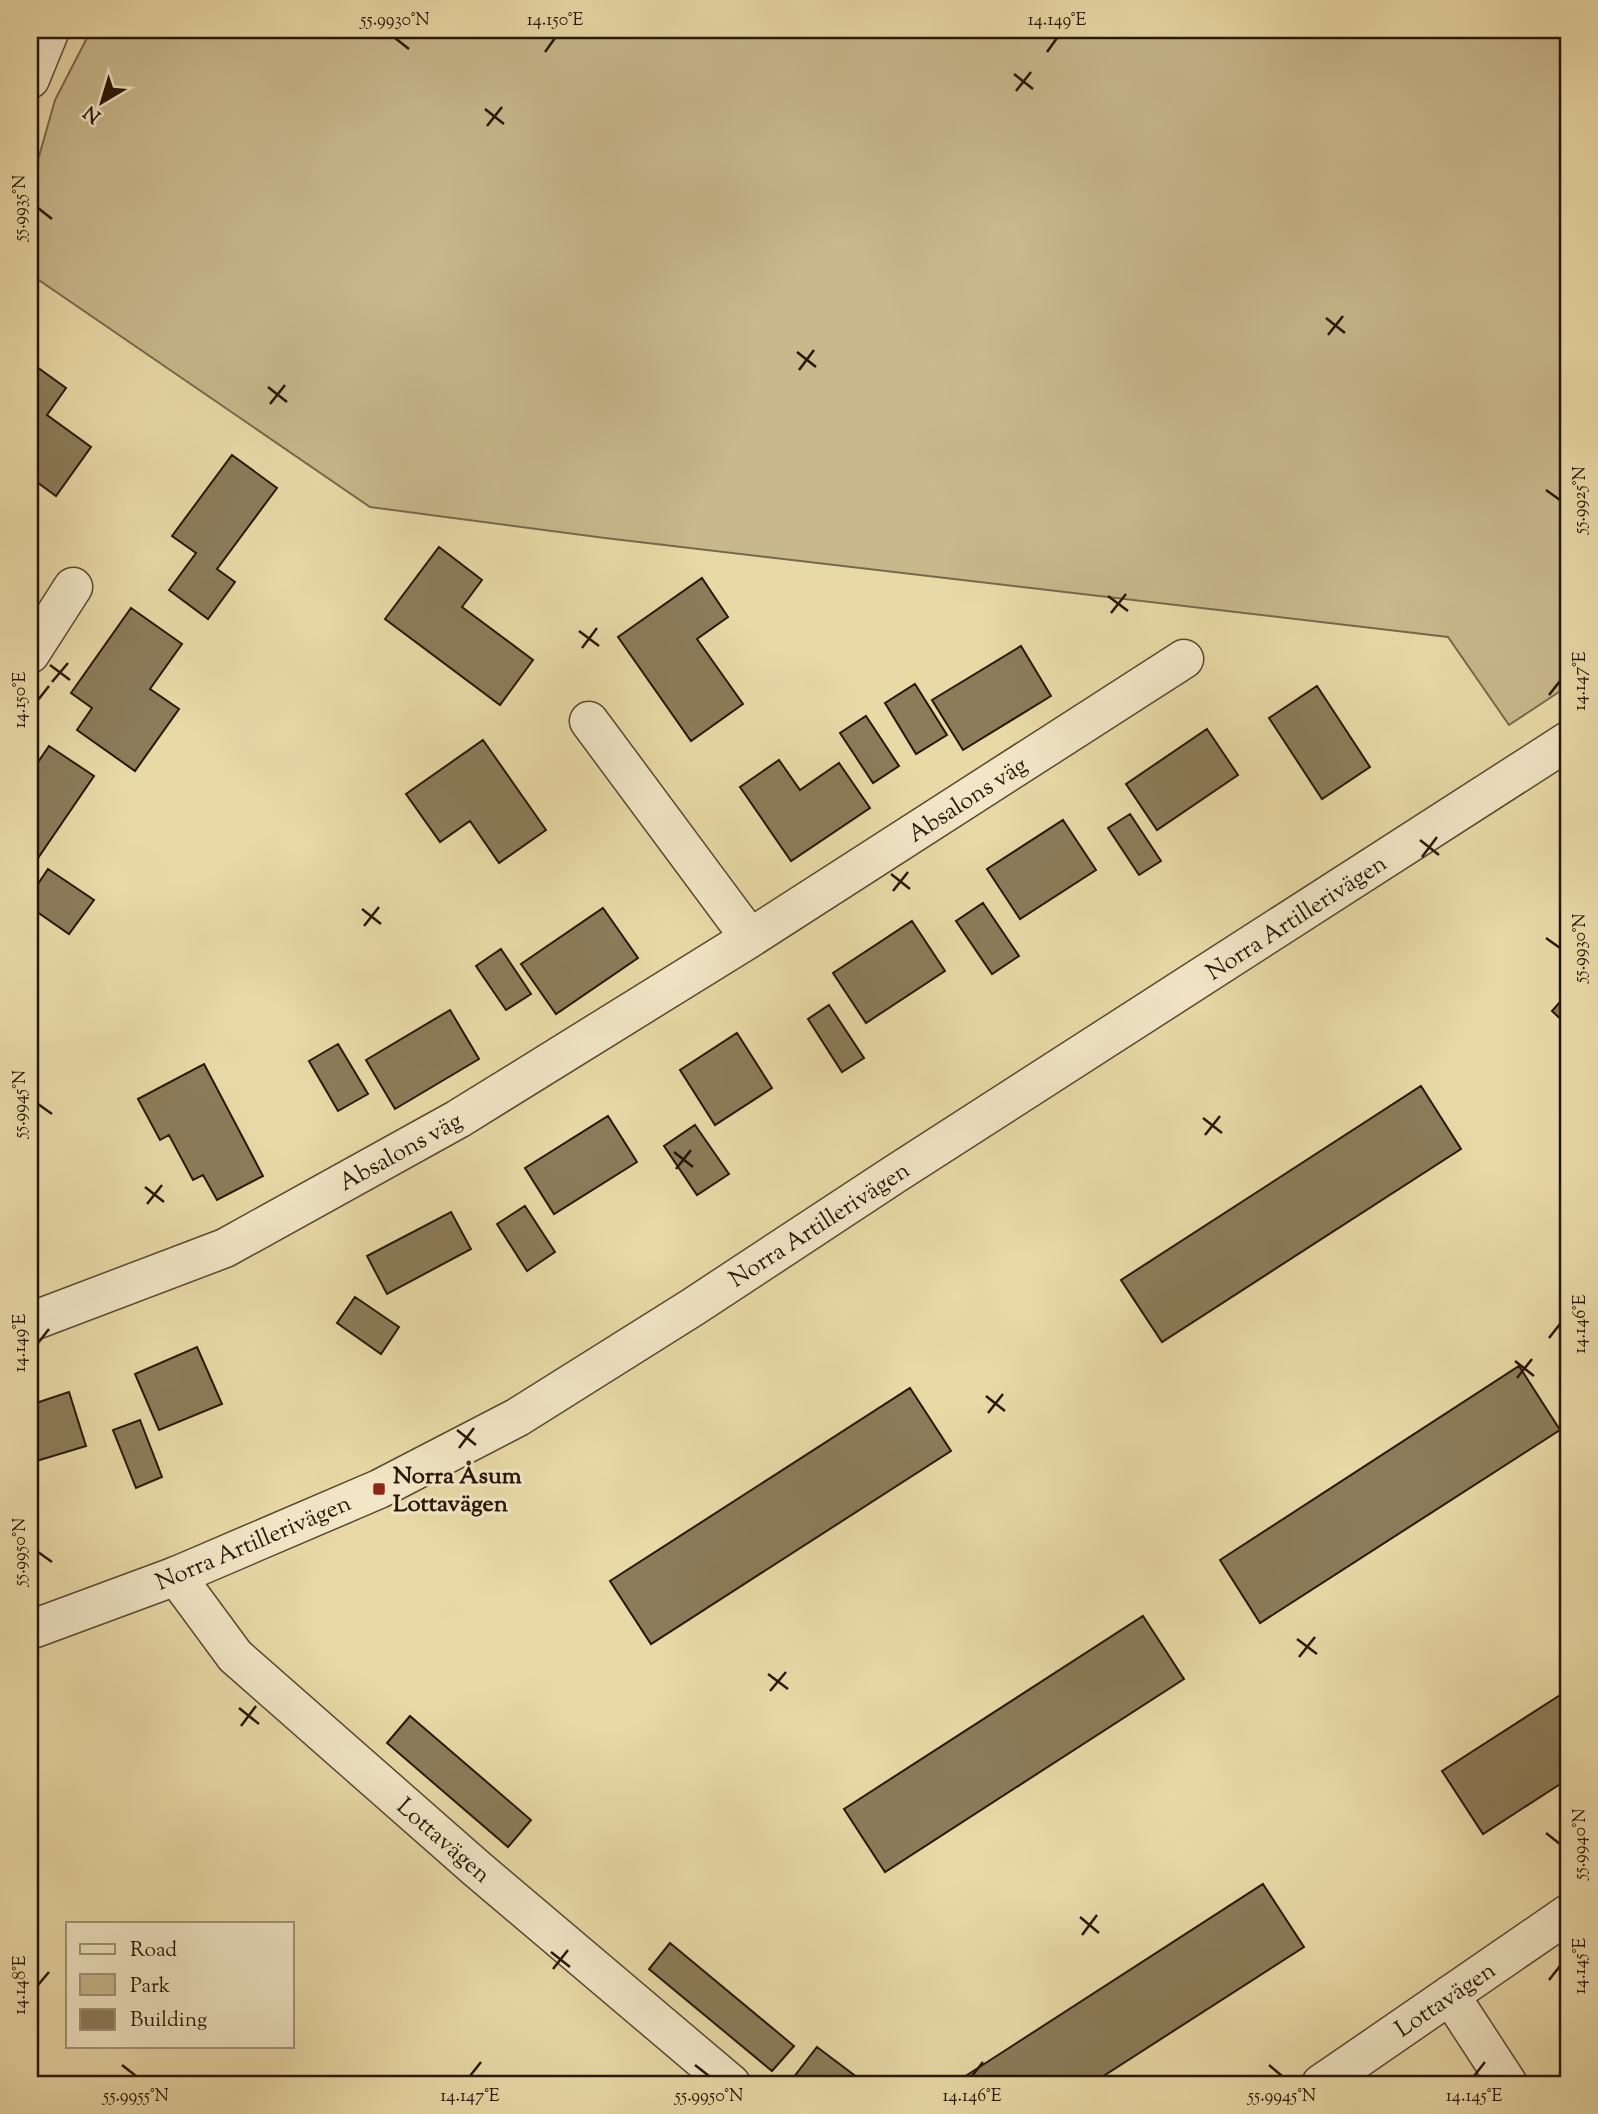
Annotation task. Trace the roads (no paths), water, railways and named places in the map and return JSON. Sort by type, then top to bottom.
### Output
[{"type":"street","points":[[30,79],[50,30]]},
{"type":"street","points":[[30,654],[74,587]]},
{"type":"street","name":"Absalons väg","points":[[30,1322],[225,1248],[458,1119],[750,938],[1184,659]]},
{"type":"street","points":[[589,721],[750,938]]},
{"type":"street","name":"Norra Artillerivägen","points":[[30,1630],[177,1576],[379,1489],[518,1417],[693,1307],[1568,741]]},
{"type":"street","name":"Lottavägen","points":[[177,1576],[235,1656],[476,1868],[731,2084]]},
{"type":"street","name":"Lottavägen","points":[[1321,2084],[1568,1914]]},
{"type":"street","points":[[1450,1995],[1508,2084]]},
{"type":"place","name":"Norra Åsum Lottavägen","points":[[379,1489]]}]
